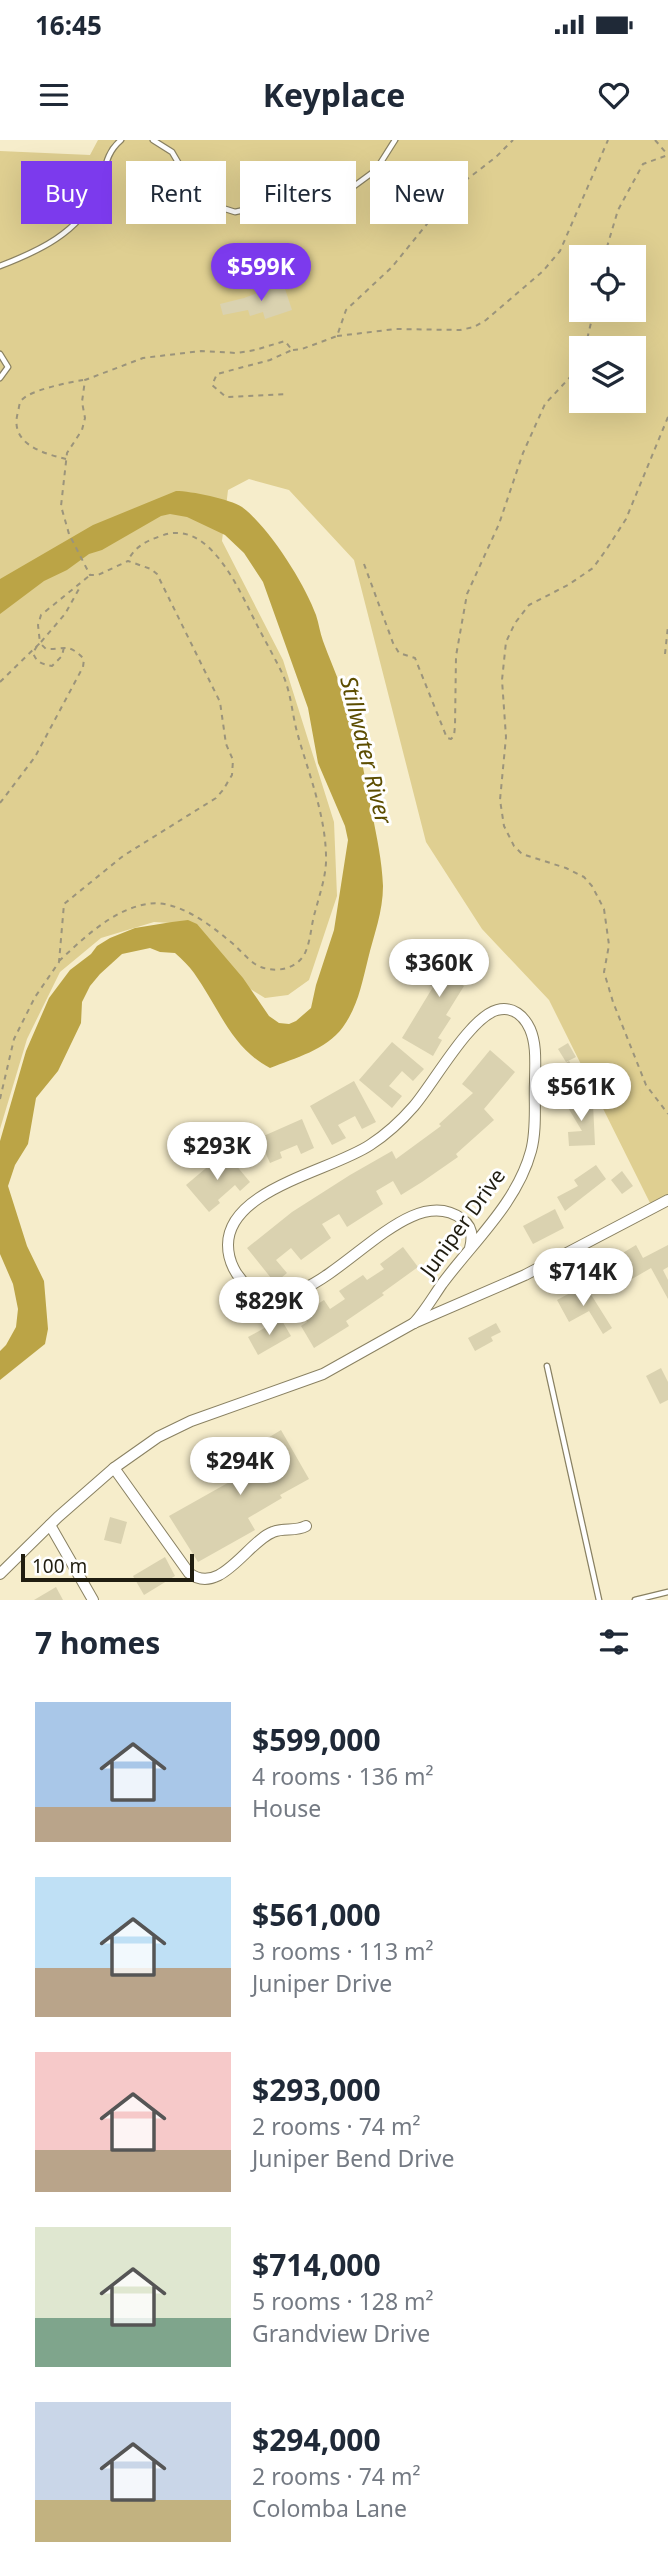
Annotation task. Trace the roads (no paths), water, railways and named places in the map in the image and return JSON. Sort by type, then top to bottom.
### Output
[{"type":"street","name":"Juniper Drive","points":[[414,1323],[510,1196],[527,1164],[533,1144],[535,1040],[525,1017],[508,1008],[494,1010],[468,1033],[398,1124],[368,1146],[253,1202],[232,1225],[228,1246],[229,1257],[238,1276],[253,1290],[271,1296],[290,1295],[316,1283],[402,1222],[420,1214],[439,1212],[463,1220],[471,1231],[470,1248]]},
{"type":"street","points":[[0,1574],[114,1468],[142,1447],[174,1429],[323,1374],[414,1323],[525,1275],[668,1200]]},
{"type":"street","points":[[114,1468],[189,1573],[200,1579],[220,1574],[274,1531],[294,1530],[306,1525]]},
{"type":"street","points":[[50,1525],[93,1600]]},
{"type":"lane","points":[[0,266],[34,253],[75,227],[98,193],[110,149],[121,140]]},
{"type":"lane","points":[[153,140],[172,152],[190,181],[216,206],[236,212],[267,205],[306,205],[342,195],[376,170],[395,140]]},
{"type":"lane","points":[[0,355],[8,367],[0,378]]},
{"type":"lane","points":[[547,1366],[598,1600]]},
{"type":"lane","points":[[635,1600],[668,1592]]},
{"type":"water label","name":"Stillwater River","points":[[366,750]]}]
